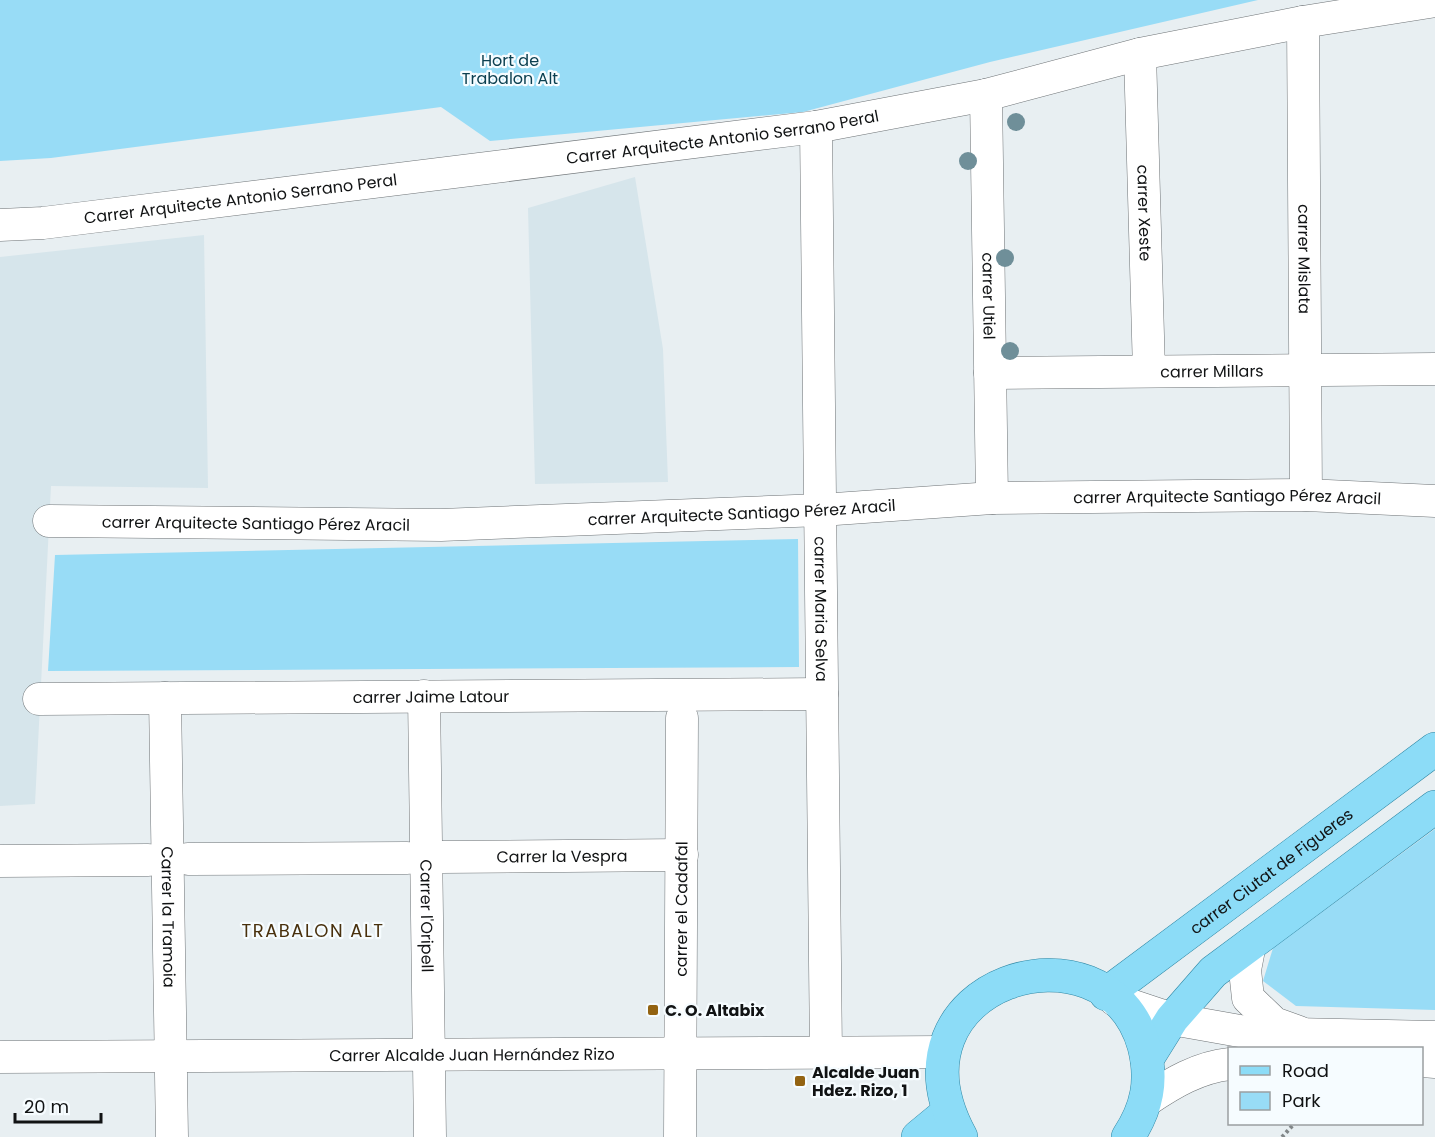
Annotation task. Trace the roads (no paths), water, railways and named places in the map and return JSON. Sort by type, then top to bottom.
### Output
[{"type":"main road","name":"carrer Ciutat de Figueres","points":[[1110,997],[1435,749]]},
{"type":"main road","points":[[1147,1059],[1173,1019],[1213,972],[1435,807]]},
{"type":"main road","points":[[918,1137],[954,1125],[941,1068],[944,1052],[964,1012],[985,992],[1013,978],[1055,974],[1081,980],[1110,997],[1131,1019],[1142,1039],[1149,1074],[1147,1100],[1142,1116],[1128,1137]]},
{"type":"street","name":"Carrer Arquitecte Antonio Serrano Peral","points":[[0,225],[43,223],[816,127],[986,95],[1140,54],[1303,22],[1435,1]]},
{"type":"street","name":"carrer Mislata","points":[[1303,22],[1306,495]]},
{"type":"street","name":"carrer Xeste","points":[[1140,54],[1149,371]]},
{"type":"street","name":"carrer Utiel","points":[[986,95],[992,498]]},
{"type":"street","name":"carrer Maria Selva","points":[[816,127],[826,1054]]},
{"type":"street","name":"carrer Millars","points":[[990,373],[1435,369]]},
{"type":"street","name":"carrer Arquitecte Santiago Pérez Aracil","points":[[49,521],[441,525],[821,510],[992,498],[1306,495],[1435,501]]},
{"type":"street","name":"carrer Jaime Latour","points":[[39,699],[822,694]]},
{"type":"street","name":"Carrer l'Oripell","points":[[424,696],[430,1137]]},
{"type":"street","name":"Carrer la Tramoia","points":[[165,698],[172,1137]]},
{"type":"street","name":"carrer el Cadafal","points":[[680,1137],[682,718]]},
{"type":"street","name":"Carrer la Vespra","points":[[440,857],[682,855]]},
{"type":"street","points":[[188,859],[407,858]]},
{"type":"street","points":[[0,861],[148,860]]},
{"type":"street","points":[[1250,944],[1245,970],[1248,998],[1274,1023],[1308,1036]]},
{"type":"street","points":[[1110,997],[1173,1019],[1251,1033],[1435,1037]]},
{"type":"street","name":"Carrer Alcalde Juan Hernández Rizo","points":[[0,1058],[944,1052]]},
{"type":"street","points":[[1147,1100],[1175,1081],[1218,1065],[1228,1064]]},
{"type":"place","name":"C. O. Altabix","points":[[653,1010]]},
{"type":"place","name":"Alcalde Juan Hdez. Rizo, 1","points":[[800,1081]]},
{"type":"district","name":"TRABALON ALT","points":[[313,931]]},
{"type":"park label","name":"Hort de Trabalon Alt","points":[[510,69]]}]
